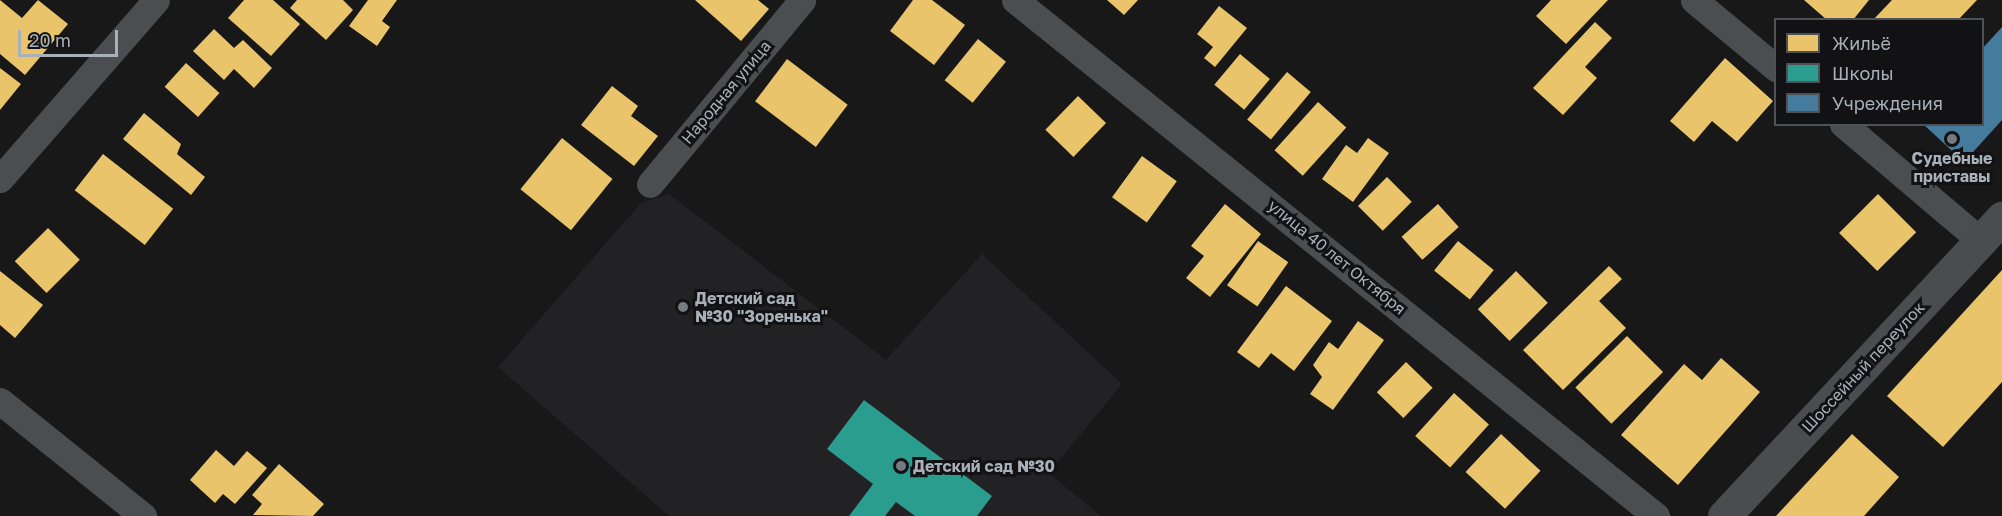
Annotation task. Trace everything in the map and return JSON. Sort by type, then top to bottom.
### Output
[{"type":"main road","name":"Шоссейный переулок","points":[[1724,516],[1991,229]]},
{"type":"street","points":[[0,179],[156,0]]},
{"type":"street","name":"Народная улица","points":[[650,184],[802,0]]},
{"type":"street","name":"улица 40 лет Октября","points":[[1015,0],[1656,516]]},
{"type":"street","points":[[1694,0],[1774,66]]},
{"type":"street","points":[[1845,126],[1991,229]]},
{"type":"street","points":[[0,401],[143,516]]},
{"type":"shaded area","name":"Детский сад №30 \"Зоренька\"","points":[[669,194],[886,360],[982,254],[1122,384],[1049,473],[1101,516],[669,516],[498,367],[641,203]]},
{"type":"building: Жильё","points":[[0,0],[22,18],[38,0],[68,24],[25,75],[0,54]]},
{"type":"building: Жильё","points":[[244,0],[273,0],[300,24],[271,56],[228,18]]},
{"type":"building: Жильё","points":[[297,0],[343,0],[353,10],[326,40],[290,8]]},
{"type":"building: Жильё","points":[[368,0],[397,0],[382,21],[390,27],[377,46],[349,26]]},
{"type":"building: Жильё","points":[[695,0],[758,0],[769,9],[741,41]]},
{"type":"building: Жильё","points":[[913,0],[932,0],[965,25],[934,65],[890,31]]},
{"type":"building: Жильё","points":[[1107,0],[1138,0],[1124,15]]},
{"type":"building: Жильё","points":[[1551,0],[1608,0],[1566,44],[1536,16]]},
{"type":"building: Жильё","points":[[1804,0],[1869,0],[1855,18],[1825,18]]},
{"type":"building: Жильё","points":[[1892,0],[1977,0],[1960,18],[1875,18]]},
{"type":"building: Жильё","points":[[1219,6],[1247,28],[1215,67],[1204,58],[1213,47],[1197,34]]},
{"type":"building: Жильё","points":[[1595,22],[1612,38],[1585,67],[1597,78],[1563,115],[1533,88]]},
{"type":"building: Жильё","points":[[214,29],[234,48],[243,40],[272,68],[254,88],[234,69],[224,80],[193,51]]},
{"type":"building: Жильё","points":[[978,39],[1006,62],[973,103],[945,80]]},
{"type":"building: Жильё","points":[[1240,54],[1270,79],[1244,110],[1214,85]]},
{"type":"building: Жильё","points":[[1725,58],[1773,101],[1737,142],[1712,121],[1694,142],[1670,121]]},
{"type":"building: Жильё","points":[[787,59],[848,105],[816,147],[755,101]]},
{"type":"building: Жильё","points":[[186,63],[219,93],[198,117],[165,87]]},
{"type":"building: Жильё","points":[[0,68],[21,84],[0,110]]},
{"type":"building: Жильё","points":[[1287,72],[1311,92],[1271,139],[1247,119]]},
{"type":"building: Жильё","points":[[612,86],[638,106],[631,116],[658,136],[634,166],[581,125]]},
{"type":"building: Жильё","points":[[1078,96],[1106,123],[1073,157],[1045,130]]},
{"type":"building: Жильё","points":[[1318,102],[1346,127],[1303,176],[1275,150]]},
{"type":"building: Жильё","points":[[144,113],[181,144],[177,154],[205,177],[191,195],[123,139]]},
{"type":"building: Жильё","points":[[562,138],[613,179],[571,230],[520,189]]},
{"type":"building: Жильё","points":[[1368,138],[1389,153],[1353,202],[1322,179],[1346,145],[1357,153]]},
{"type":"building: Жильё","points":[[103,154],[173,209],[145,245],[75,190]]},
{"type":"building: Жильё","points":[[1142,156],[1177,181],[1147,223],[1112,197]]},
{"type":"building: Жильё","points":[[1387,177],[1412,202],[1383,231],[1358,206]]},
{"type":"building: Жильё","points":[[1878,194],[1916,232],[1877,271],[1839,233]]},
{"type":"building: Жильё","points":[[1225,204],[1261,234],[1210,297],[1186,278],[1204,256],[1191,246]]},
{"type":"building: Жильё","points":[[1438,204],[1459,227],[1422,260],[1402,237]]},
{"type":"building: Жильё","points":[[48,228],[80,260],[47,293],[15,261]]},
{"type":"building: Жильё","points":[[1258,241],[1288,262],[1257,306],[1227,285]]},
{"type":"building: Жильё","points":[[1458,241],[1494,270],[1470,299],[1434,271]]},
{"type":"building: Жильё","points":[[1609,266],[1622,279],[1599,301],[1626,328],[1563,390],[1523,350]]},
{"type":"building: Жильё","points":[[2002,270],[2002,382],[1943,447],[1887,396]]},
{"type":"building: Жильё","points":[[0,271],[43,305],[15,338],[0,325]]},
{"type":"building: Жильё","points":[[1516,271],[1548,303],[1510,341],[1478,309]]},
{"type":"building: Жильё","points":[[1286,286],[1332,321],[1294,371],[1271,353],[1259,368],[1237,352]]},
{"type":"building: Жильё","points":[[1358,321],[1384,340],[1333,410],[1310,394],[1322,377],[1313,365],[1329,342],[1338,349]]},
{"type":"building: Жильё","points":[[1627,336],[1663,372],[1611,424],[1575,388]]},
{"type":"building: Жильё","points":[[1721,358],[1760,392],[1678,485],[1621,435],[1684,364],[1702,380]]},
{"type":"building: Жильё","points":[[1406,362],[1433,388],[1403,418],[1377,392]]},
{"type":"building: Жильё","points":[[1454,393],[1489,424],[1450,468],[1415,436]]},
{"type":"building: Жильё","points":[[1501,434],[1540,471],[1505,509],[1466,472]]},
{"type":"building: Жильё","points":[[1852,434],[1899,477],[1864,516],[1776,516]]},
{"type":"building: Жильё","points":[[216,450],[234,466],[247,451],[267,468],[235,504],[223,494],[215,503],[190,480]]},
{"type":"building: Жильё","points":[[279,464],[324,504],[313,516],[253,515],[262,504],[252,495]]},
{"type":"building: Школы","name":"Детский сад №30","points":[[864,400],[992,496],[977,516],[915,516],[896,502],[885,516],[849,516],[873,484],[827,449]]},
{"type":"building: Учреждения","points":[[2002,27],[2002,120],[1964,162],[1925,126],[1984,126],[1984,47]]},
{"type":"place","name":"Судебные приставы","points":[[1952,139]]},
{"type":"place","name":"Детский сад №30 \"Зоренька\"","points":[[683,307]]},
{"type":"place","name":"Детский сад №30","points":[[901,466]]}]
